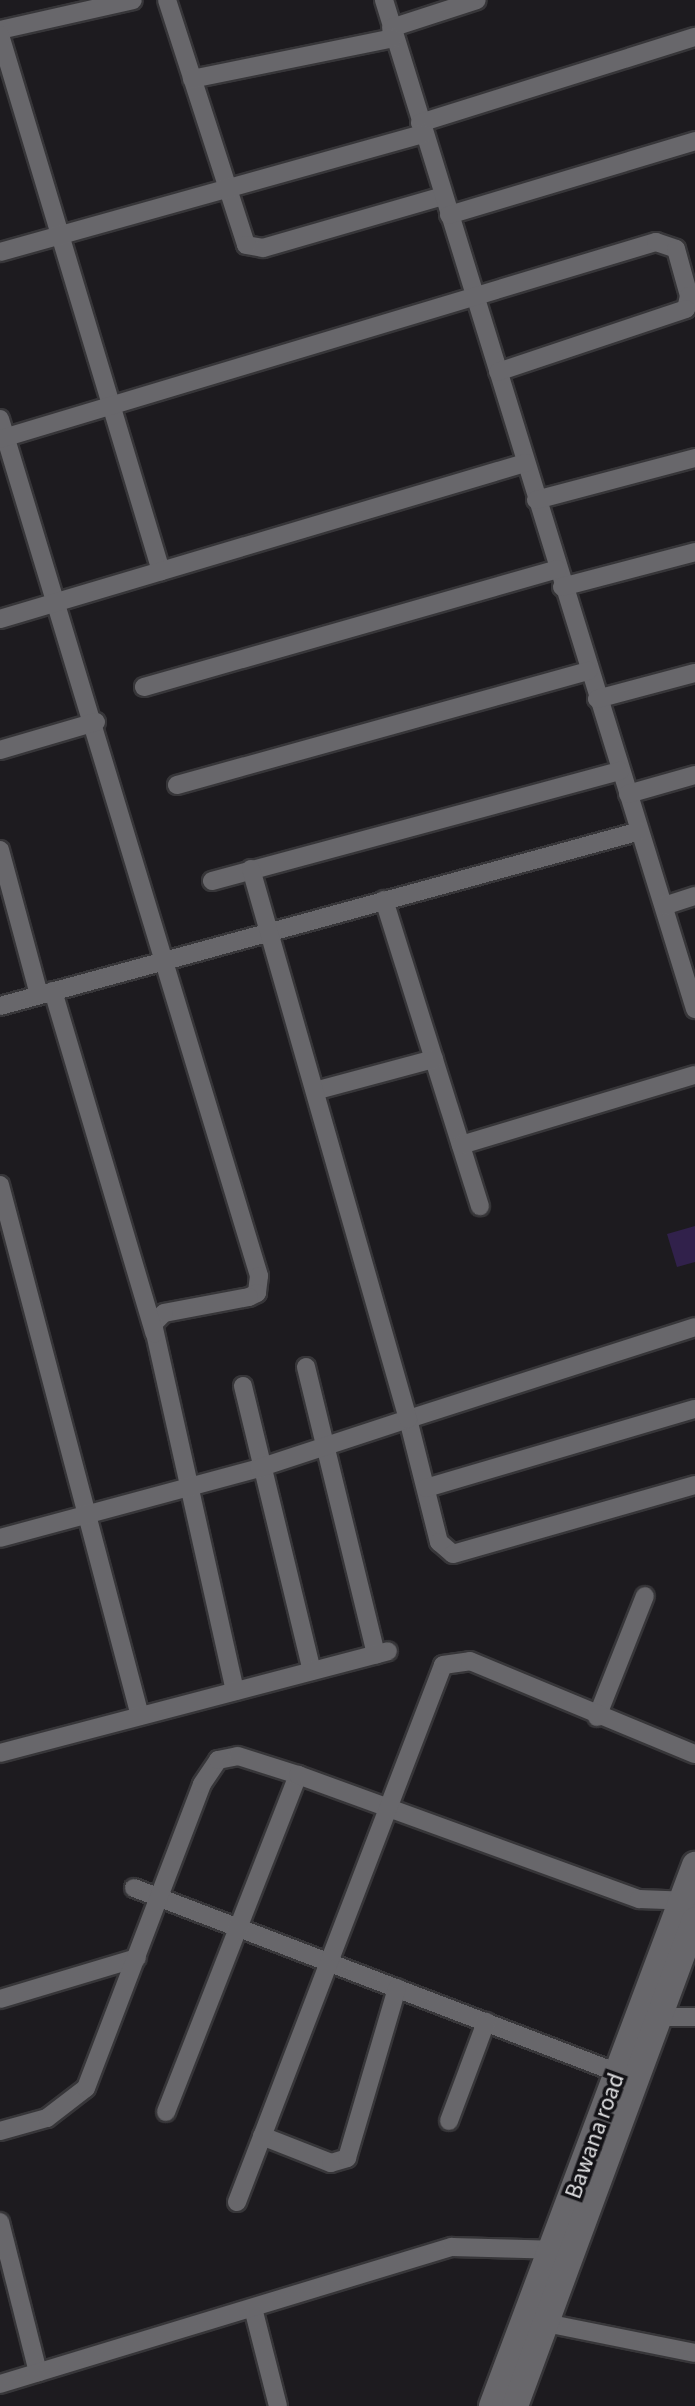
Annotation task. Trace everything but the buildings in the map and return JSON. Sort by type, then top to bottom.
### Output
[{"type":"street","points":[[133,0],[0,32],[65,234],[161,571]]},
{"type":"street","points":[[167,0],[225,187],[252,248],[443,196]]},
{"type":"street","points":[[384,0],[559,578],[695,1009]]},
{"type":"street","points":[[192,79],[392,33],[477,0]]},
{"type":"street","points":[[0,252],[421,128],[695,37]]},
{"type":"street","points":[[449,215],[695,141]]},
{"type":"street","points":[[3,438],[663,241],[676,249],[689,268],[689,302],[679,313],[498,372]]},
{"type":"street","points":[[0,419],[3,438],[96,722],[260,1285],[249,1297],[164,1313],[154,1333]]},
{"type":"street","points":[[536,500],[695,458]]},
{"type":"street","points":[[0,619],[525,463]]},
{"type":"street","points":[[144,687],[559,578],[695,552]]},
{"type":"street","points":[[177,785],[588,671]]},
{"type":"street","points":[[597,699],[695,673]]},
{"type":"street","points":[[0,750],[96,722]]},
{"type":"street","points":[[212,881],[620,771]]},
{"type":"street","points":[[628,794],[695,775]]},
{"type":"street","points":[[0,1006],[640,831]]},
{"type":"street","points":[[0,850],[154,1333],[185,1488],[235,1691]]},
{"type":"street","points":[[251,869],[318,1090],[439,1542],[453,1554],[695,1485]]},
{"type":"street","points":[[664,906],[695,896]]},
{"type":"street","points":[[384,900],[480,1206]]},
{"type":"street","points":[[318,1090],[434,1059]]},
{"type":"street","points":[[461,1145],[695,1075]]},
{"type":"street","points":[[0,1185],[140,1716]]},
{"type":"street","points":[[0,1538],[259,1468],[695,1327]]},
{"type":"street","points":[[0,1753],[382,1653],[321,1448],[306,1367]]},
{"type":"street","points":[[243,1386],[259,1468],[312,1671]]},
{"type":"street","points":[[426,1488],[695,1409]]},
{"type":"street","points":[[597,1717],[645,1596]]},
{"type":"street","points":[[237,2202],[443,1665],[470,1661],[597,1717],[695,1754]]},
{"type":"street","points":[[0,2131],[64,2110],[86,2088],[202,1784],[218,1760],[238,1756],[639,1899],[690,1908]]},
{"type":"street","points":[[166,2112],[242,1929],[298,1775]]},
{"type":"street","name":"Bawana road","points":[[492,2406],[521,2318],[564,2250],[690,1908],[695,1865]]},
{"type":"street","points":[[134,1888],[618,2073]]},
{"type":"street","points":[[0,1999],[137,1958]]},
{"type":"street","points":[[262,2136],[331,2163],[347,2158],[397,1988]]},
{"type":"street","points":[[648,2017],[695,2017]]},
{"type":"street","name":"Bawana road","points":[[515,2406],[547,2323],[564,2250],[618,2073],[648,2017]]},
{"type":"street","points":[[449,2121],[486,2022]]},
{"type":"street","points":[[0,2222],[38,2372]]},
{"type":"street","points":[[0,2384],[470,2243],[564,2250]]},
{"type":"street","points":[[253,2308],[278,2406]]},
{"type":"street","points":[[521,2318],[695,2353]]}]
